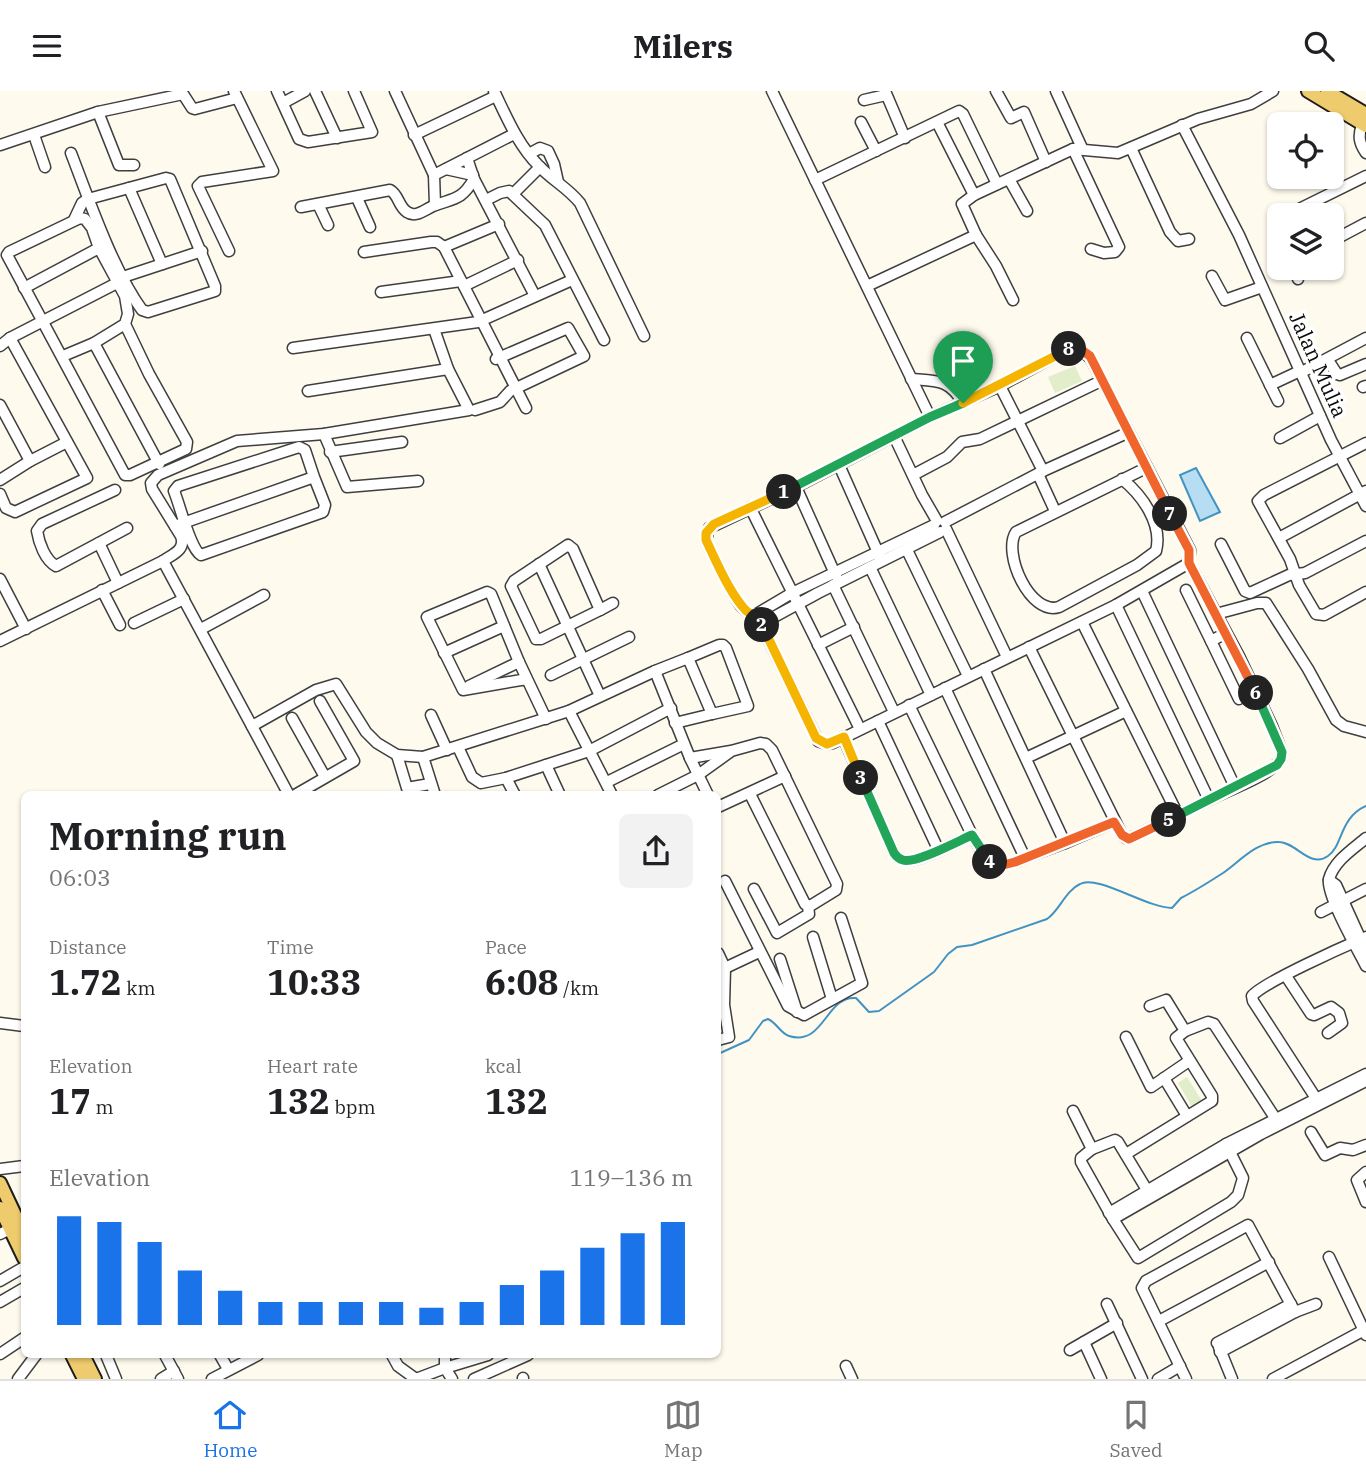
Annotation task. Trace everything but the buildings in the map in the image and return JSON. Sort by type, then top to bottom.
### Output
[{"type":"main road","points":[[1308,91],[1346,109],[1365,122]]},
{"type":"main road","points":[[1327,91],[1346,109]]},
{"type":"main road","points":[[0,1183],[16,1232]]},
{"type":"main road","points":[[0,1208],[16,1232]]},
{"type":"main road","points":[[81,1358],[84,1379]]},
{"type":"main road","points":[[83,1358],[95,1379]]},
{"type":"street","points":[[277,91],[302,142],[372,132],[354,91]]},
{"type":"street","points":[[283,103],[305,91]]},
{"type":"street","points":[[315,91],[337,138]]},
{"type":"street","points":[[395,91],[434,174],[435,205]]},
{"type":"street","points":[[772,91],[930,417]]},
{"type":"street","points":[[996,91],[1011,118],[1024,112],[1046,163]]},
{"type":"street","points":[[1056,91],[1119,247],[1115,252],[1109,253],[1091,249]]},
{"type":"street","points":[[1013,300],[976,235],[962,204],[974,195],[1078,148],[1118,153],[1182,125],[1251,104],[1273,91]]},
{"type":"street","points":[[414,135],[495,93],[514,134],[529,154],[580,203],[644,336]]},
{"type":"street","points":[[864,100],[886,93],[905,138]]},
{"type":"street","points":[[0,145],[98,112],[183,94],[195,110],[235,95],[273,170],[202,182],[198,186],[229,251]]},
{"type":"street","points":[[98,112],[119,165],[134,165]]},
{"type":"street","points":[[815,180],[956,112],[963,114],[997,184]]},
{"type":"street","points":[[861,122],[876,152]]},
{"type":"street","points":[[1365,122],[1359,134],[1361,146],[1366,153]]},
{"type":"street","points":[[937,123],[974,195]]},
{"type":"street","name":"Jalan Mulia","points":[[1182,125],[1262,287],[1320,416],[1340,456],[1363,492],[1366,506]]},
{"type":"street","points":[[434,174],[514,134]]},
{"type":"street","points":[[34,135],[45,167]]},
{"type":"street","points":[[529,154],[540,148],[548,151],[558,183]]},
{"type":"street","points":[[1131,148],[1170,232],[1178,241],[1189,239]]},
{"type":"street","points":[[71,153],[89,199],[120,280],[129,308],[125,324],[187,442],[186,449],[159,464],[130,475],[125,475],[7,253],[80,218],[88,222],[99,248],[120,280],[141,308],[148,312],[212,293],[215,286],[170,179],[89,199],[82,204],[74,220]]},
{"type":"street","points":[[467,158],[473,177],[535,296]]},
{"type":"street","points":[[513,194],[540,167]]},
{"type":"street","points":[[446,169],[473,177]]},
{"type":"street","points":[[1311,203],[1366,176]]},
{"type":"street","points":[[301,207],[392,190],[404,210],[414,214],[462,195],[473,177]]},
{"type":"street","points":[[1009,179],[1027,211]]},
{"type":"street","points":[[129,187],[162,264]]},
{"type":"street","points":[[486,200],[505,191],[513,194],[545,225],[604,339]]},
{"type":"street","points":[[357,198],[370,227]]},
{"type":"street","points":[[318,204],[328,225]]},
{"type":"street","points":[[1344,235],[1366,223]]},
{"type":"street","points":[[444,247],[499,224]]},
{"type":"street","points":[[867,286],[976,235]]},
{"type":"street","points":[[364,252],[430,242],[444,247],[512,390],[526,408]]},
{"type":"street","points":[[24,288],[99,248]]},
{"type":"street","points":[[0,346],[10,338],[120,280],[202,251]]},
{"type":"street","points":[[381,292],[462,283],[518,260]]},
{"type":"street","points":[[1212,277],[1225,300],[1262,287]]},
{"type":"street","points":[[293,348],[480,321],[572,280]]},
{"type":"street","points":[[63,356],[94,343],[125,324]]},
{"type":"street","points":[[0,641],[163,561],[182,547],[181,524],[174,491],[178,486],[299,447],[305,450],[325,505],[323,512],[201,555],[194,550],[181,524],[152,489],[150,483],[158,475],[237,441],[324,434],[469,410],[448,369],[434,328]]},
{"type":"street","points":[[475,410],[500,402],[512,390],[583,357],[575,338],[568,328],[563,328],[497,358]]},
{"type":"street","points":[[10,338],[93,487]]},
{"type":"street","points":[[1247,338],[1279,401]]},
{"type":"street","points":[[1270,385],[1328,360],[1366,338]]},
{"type":"street","points":[[94,343],[159,464]]},
{"type":"street","points":[[1028,647],[1114,822],[1122,835],[1129,839],[1277,765],[1281,759],[1282,752],[1272,726],[1189,563],[1189,550],[1088,354],[1079,348],[1074,348],[1000,386],[930,417],[796,487],[709,528],[706,540],[735,596],[748,613],[758,620],[816,738],[827,744],[878,721],[894,712],[931,695],[1007,657],[1116,605],[1189,563]]},
{"type":"street","points":[[1328,360],[1337,375],[1366,364]]},
{"type":"street","points":[[308,391],[448,369]]},
{"type":"street","points":[[911,379],[948,384],[957,392],[963,403]]},
{"type":"street","points":[[912,475],[947,457],[962,442],[980,439],[1018,423],[1101,381]]},
{"type":"street","points":[[1000,386],[1055,511]]},
{"type":"street","points":[[0,405],[30,461]]},
{"type":"street","points":[[1280,438],[1320,416]]},
{"type":"street","points":[[758,620],[797,604],[835,580],[1040,472],[1127,433]]},
{"type":"street","points":[[324,434],[347,487],[418,481]]},
{"type":"street","points":[[894,436],[1007,657]]},
{"type":"street","points":[[0,480],[67,442]]},
{"type":"street","points":[[330,451],[402,442]]},
{"type":"street","points":[[1366,443],[1259,499],[1259,505],[1292,562],[1303,592],[1316,614],[1323,616],[1366,592]]},
{"type":"street","points":[[839,465],[880,556]]},
{"type":"street","points":[[1122,479],[1137,491],[1151,517],[1157,537],[1156,551],[1137,565],[1070,601],[1049,609],[1039,604],[1013,561],[1010,546],[1016,532],[1055,511],[1122,479],[1146,468]]},
{"type":"street","points":[[181,524],[314,477]]},
{"type":"street","points":[[0,494],[6,508],[15,512],[87,478]]},
{"type":"street","points":[[796,487],[854,627],[894,712]]},
{"type":"street","points":[[115,490],[42,524],[37,531],[41,545],[53,566],[127,528]]},
{"type":"street","points":[[1279,538],[1363,492]]},
{"type":"street","points":[[750,507],[860,729]]},
{"type":"street","points":[[758,620],[792,593],[870,566],[880,556],[907,549],[940,526]]},
{"type":"street","points":[[1221,544],[1247,592],[1253,592],[1283,578],[1305,573],[1366,541]]},
{"type":"street","points":[[99,543],[118,583]]},
{"type":"street","points":[[600,610],[570,546],[564,546],[514,581],[511,589],[536,639],[541,639],[600,610],[613,603]]},
{"type":"street","points":[[907,549],[968,676]]},
{"type":"street","points":[[163,561],[290,791]]},
{"type":"street","points":[[540,564],[600,696]]},
{"type":"street","points":[[870,566],[931,695]]},
{"type":"street","points":[[0,579],[26,629]]},
{"type":"street","points":[[102,590],[120,625]]},
{"type":"street","points":[[1186,590],[1239,699]]},
{"type":"street","points":[[1142,591],[1235,787]]},
{"type":"street","points":[[527,680],[464,691],[427,619],[487,592],[491,594],[546,719]]},
{"type":"street","points":[[201,629],[264,595]]},
{"type":"street","points":[[134,623],[184,599]]},
{"type":"street","points":[[1216,614],[1266,603],[1308,669],[1336,720],[1344,726],[1366,732]]},
{"type":"street","points":[[1116,605],[1209,800]]},
{"type":"street","points":[[1082,622],[1178,815]]},
{"type":"street","points":[[444,653],[504,626]]},
{"type":"street","points":[[818,645],[854,627]]},
{"type":"street","points":[[1211,641],[1226,633]]},
{"type":"street","points":[[551,675],[629,638]]},
{"type":"street","points":[[252,726],[316,690],[336,684],[366,732],[397,755],[423,757],[569,711],[655,671],[723,645],[748,706],[675,723]]},
{"type":"street","points":[[688,658],[712,714]]},
{"type":"street","points":[[462,689],[519,662]]},
{"type":"street","points":[[984,669],[1065,843]]},
{"type":"street","points":[[655,671],[706,791]]},
{"type":"street","points":[[944,688],[1025,858]]},
{"type":"street","points":[[299,791],[354,761],[320,701]]},
{"type":"street","points":[[909,705],[972,835],[986,858],[996,865],[1025,858],[1114,822]]},
{"type":"street","points":[[458,747],[476,782],[481,783],[506,778],[589,751],[671,708]]},
{"type":"street","points":[[569,711],[610,791]]},
{"type":"street","points":[[1026,758],[1126,711]]},
{"type":"street","points":[[431,715],[447,750]]},
{"type":"street","points":[[292,718],[325,777]]},
{"type":"street","points":[[878,721],[938,849]]},
{"type":"street","points":[[844,737],[894,853],[899,858],[908,861],[920,858],[972,835]]},
{"type":"street","points":[[690,758],[760,743],[766,744],[772,750],[838,886],[834,892],[808,906]]},
{"type":"street","points":[[607,782],[684,744]]},
{"type":"street","points":[[666,791],[698,775],[731,751]]},
{"type":"street","points":[[397,755],[407,788],[430,784]]},
{"type":"street","points":[[423,757],[433,791]]},
{"type":"street","points":[[546,765],[558,791]]},
{"type":"street","points":[[721,806],[785,776]]},
{"type":"street","points":[[506,778],[513,791]]},
{"type":"street","points":[[750,794],[803,901],[808,906],[808,914],[777,933],[754,889]]},
{"type":"street","points":[[1366,838],[1336,865],[1329,880],[1336,885],[1339,902],[1366,951]]},
{"type":"street","points":[[725,881],[788,1006],[797,1013],[804,1015],[862,983],[841,918]]},
{"type":"street","points":[[1321,912],[1366,889]]},
{"type":"street","points":[[813,937],[832,999]]},
{"type":"street","points":[[1360,939],[1366,966]]},
{"type":"street","points":[[1318,1101],[1252,998],[1256,992],[1360,939]]},
{"type":"street","points":[[725,968],[759,952]]},
{"type":"street","points":[[721,959],[725,968],[724,1005],[729,1037],[721,1038]]},
{"type":"street","points":[[780,959],[797,1013]]},
{"type":"street","points":[[1286,976],[1311,1014],[1331,1007],[1339,1013],[1342,1023],[1328,1033]]},
{"type":"street","points":[[1150,1006],[1166,1000],[1185,1031]]},
{"type":"street","points":[[0,1023],[21,1026]]},
{"type":"street","points":[[1126,1154],[1212,1101],[1213,1098],[1176,1039],[1199,1024],[1212,1023],[1277,1121]]},
{"type":"street","points":[[1126,1037],[1148,1085],[1153,1086],[1189,1061]]},
{"type":"street","points":[[1111,1216],[1228,1147],[1366,1074]]},
{"type":"street","points":[[1164,1078],[1187,1116]]},
{"type":"street","points":[[1318,1101],[1366,1081]]},
{"type":"street","points":[[1073,1111],[1092,1149]]},
{"type":"street","points":[[1311,1132],[1325,1155],[1340,1148],[1353,1150],[1366,1145]]},
{"type":"street","points":[[1149,1194],[1115,1140],[1092,1149],[1082,1158],[1081,1162],[1134,1255],[1142,1257],[1231,1202],[1237,1195],[1243,1178],[1228,1147]]},
{"type":"street","points":[[0,1169],[21,1166]]},
{"type":"street","points":[[1366,1172],[1357,1180],[1366,1202]]},
{"type":"street","points":[[1186,1379],[1142,1284],[1250,1225],[1293,1308]]},
{"type":"street","points":[[1273,1379],[1336,1345],[1365,1333],[1329,1257]]},
{"type":"street","points":[[1159,1321],[1269,1262]]},
{"type":"street","points":[[0,1281],[21,1269]]},
{"type":"street","points":[[0,1302],[21,1290]]},
{"type":"street","points":[[1107,1304],[1142,1379]]},
{"type":"street","points":[[1232,1379],[1217,1344],[1293,1308],[1316,1304]]},
{"type":"street","points":[[1070,1350],[1117,1324]]},
{"type":"street","points":[[0,1354],[21,1340]]},
{"type":"street","points":[[1084,1342],[1101,1379]]},
{"type":"street","points":[[18,1379],[34,1358]]},
{"type":"street","points":[[107,1358],[116,1379]]},
{"type":"street","points":[[161,1379],[176,1375],[167,1358]]},
{"type":"street","points":[[222,1358],[228,1369]]},
{"type":"street","points":[[212,1379],[252,1358]]},
{"type":"street","points":[[394,1358],[398,1366],[416,1379],[478,1358]]},
{"type":"street","points":[[444,1358],[444,1368],[452,1379]]},
{"type":"street","points":[[474,1379],[521,1358]]},
{"type":"street","points":[[846,1366],[852,1379]]},
{"type":"street","points":[[1158,1379],[1180,1366]]},
{"type":"green space","points":[[1075,366],[1082,381],[1055,393],[1048,377]]},
{"type":"green space","points":[[1187,1077],[1202,1101],[1192,1107],[1178,1083]]},
{"type":"water","points":[[1196,468],[1220,512],[1200,521],[1180,475]]},
{"type":"waterway","points":[[721,1053],[749,1040],[763,1021],[768,1019],[786,1035],[801,1037],[818,1028],[838,1004],[846,999],[856,998],[869,1012],[879,1011],[934,972],[957,947],[972,945],[1047,919],[1070,891],[1080,884],[1088,882],[1110,887],[1149,903],[1172,908],[1181,898],[1263,845],[1285,843],[1309,857],[1321,859],[1333,851],[1351,817],[1366,806]]},
{"type":"route","points":[[1079,348],[1088,354],[1189,550],[1189,563],[1239,656],[1272,726],[1282,752],[1277,765],[1129,839],[1122,835],[1114,822],[1003,865],[990,862],[972,835],[915,860],[903,861],[894,853],[844,737],[827,744],[818,741],[771,642],[755,615],[748,613],[735,596],[706,540],[706,533],[714,524],[796,487],[930,417],[963,403],[1068,349],[1079,348]]}]
